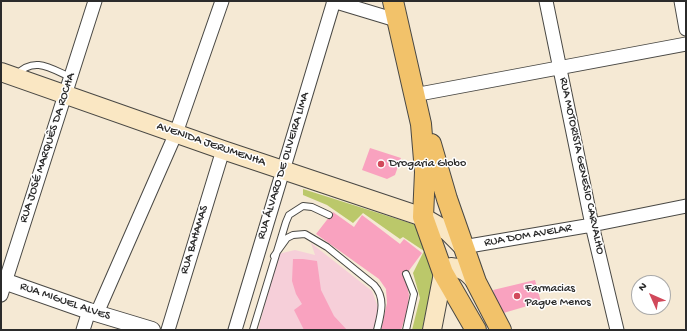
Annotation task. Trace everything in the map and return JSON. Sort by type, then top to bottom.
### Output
[{"type":"main road","points":[[394,10],[421,124],[425,172],[422,217],[443,273],[476,330]]},
{"type":"main road","name":"AVENIDA JERUMENHA","points":[[8,74],[67,86],[176,133],[422,217],[447,231],[463,247]]},
{"type":"main road","points":[[421,124],[429,141],[447,199],[476,282],[501,330]]},
{"type":"main road","points":[[422,217],[430,214],[447,199]]},
{"type":"main road","points":[[432,330],[443,273],[451,267],[460,268],[466,271],[476,282]]},
{"type":"main road","points":[[432,330],[439,316],[446,310],[460,304]]},
{"type":"street","name":"RUA JOSÉ MARQUÊS DA ROCHA","points":[[3,285],[95,1]]},
{"type":"street","points":[[83,330],[93,312],[176,133],[222,1]]},
{"type":"street","points":[[334,1],[394,10]]},
{"type":"street","name":"RUA ÁLVARO DE OLIVEIRA LIMA","points":[[235,330],[334,1]]},
{"type":"street","name":"RUA MOTORISTA GENESIO CARVALHO","points":[[546,1],[592,225],[616,330]]},
{"type":"street","points":[[680,1],[686,29]]},
{"type":"street","points":[[414,95],[686,44]]},
{"type":"street","name":"RUA BAHAMAS","points":[[168,330],[223,150]]},
{"type":"street","name":"RUA DOM AVELAR","points":[[463,247],[592,225],[686,206]]},
{"type":"street","name":"RUA MIGUEL ALVES","points":[[3,285],[152,330]]},
{"type":"lane","points":[[253,330],[274,256],[289,215],[303,206],[312,208],[329,216]]},
{"type":"lane","points":[[274,256],[287,238],[299,233],[305,234],[327,247],[374,285],[379,292],[382,303],[377,330]]},
{"type":"lane","points":[[406,274],[414,294],[406,330]]},
{"type":"shaded area","points":[[311,243],[372,291],[378,307],[378,317],[374,330],[258,330],[278,254],[295,250],[315,255]]},
{"type":"green space","points":[[303,189],[416,225],[435,268],[422,330],[412,330],[420,298],[413,273],[424,251],[403,237],[400,239],[363,213],[353,223],[327,205],[303,195]]},
{"type":"building","name":"Drogaria Globo","points":[[370,148],[401,158],[395,175],[387,179],[362,170]]},
{"type":"building","points":[[333,212],[354,227],[362,215],[400,244],[404,239],[422,253],[405,276],[409,295],[407,312],[401,330],[381,330],[387,303],[386,289],[379,279],[316,234]]},
{"type":"building","points":[[293,259],[317,261],[321,290],[334,316],[347,330],[304,330],[294,310],[302,304],[296,294],[292,281]]},
{"type":"building","name":"Farmacias Pague Menos","points":[[535,280],[541,302],[500,314],[493,290]]},
{"type":"place","name":"Drogaria Globo","points":[[381,164]]},
{"type":"place","name":"Farmacias Pague Menos","points":[[517,296]]}]
